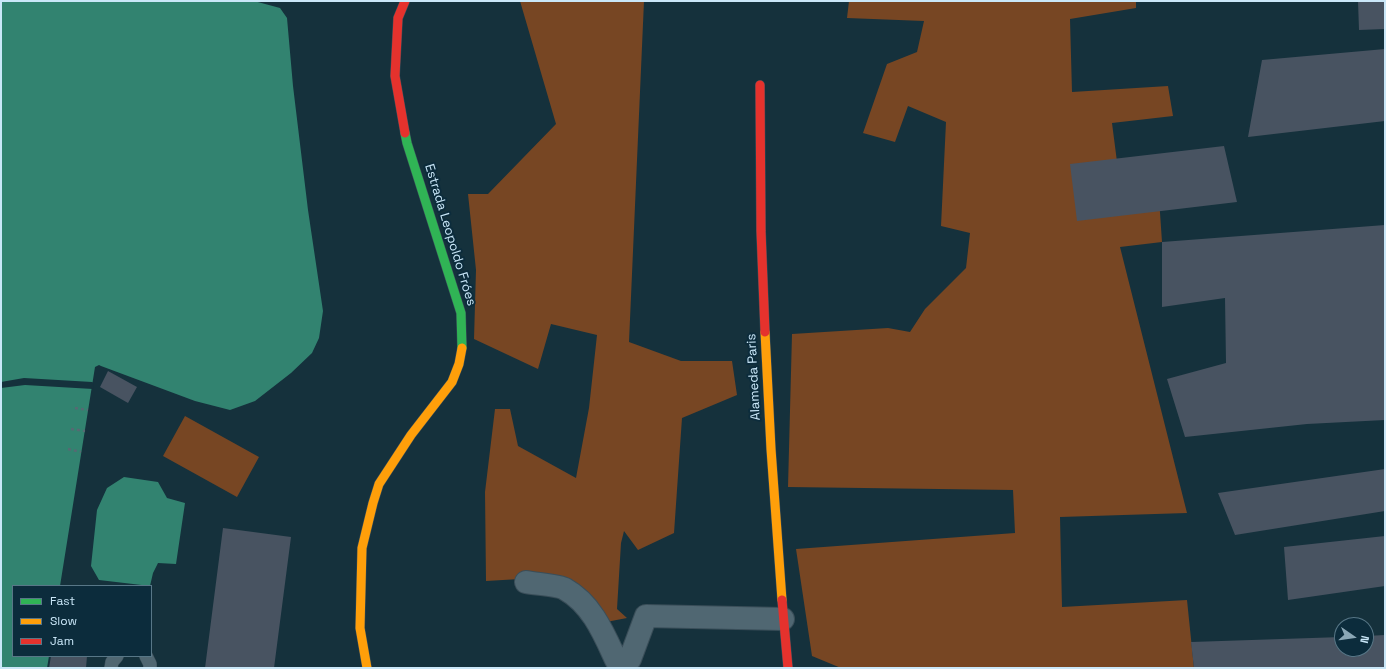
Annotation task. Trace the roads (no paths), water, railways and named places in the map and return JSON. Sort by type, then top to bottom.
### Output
[{"type":"street","name":"Estrada Leopoldo Fróes","points":[[367,668],[360,628],[362,548],[373,503],[379,484],[411,435],[452,382],[459,364],[463,346],[461,313],[407,143],[395,76],[398,18],[405,1]]},
{"type":"street","name":"Alameda Paris","points":[[760,85],[765,356],[783,619],[788,668]]},
{"type":"street","points":[[526,582],[564,588],[586,605],[602,630],[616,660],[630,659],[646,616],[783,619]]},
{"type":"lane","points":[[111,668],[112,662],[116,657]]},
{"type":"lane","points":[[146,657],[150,664],[150,668]]}]
